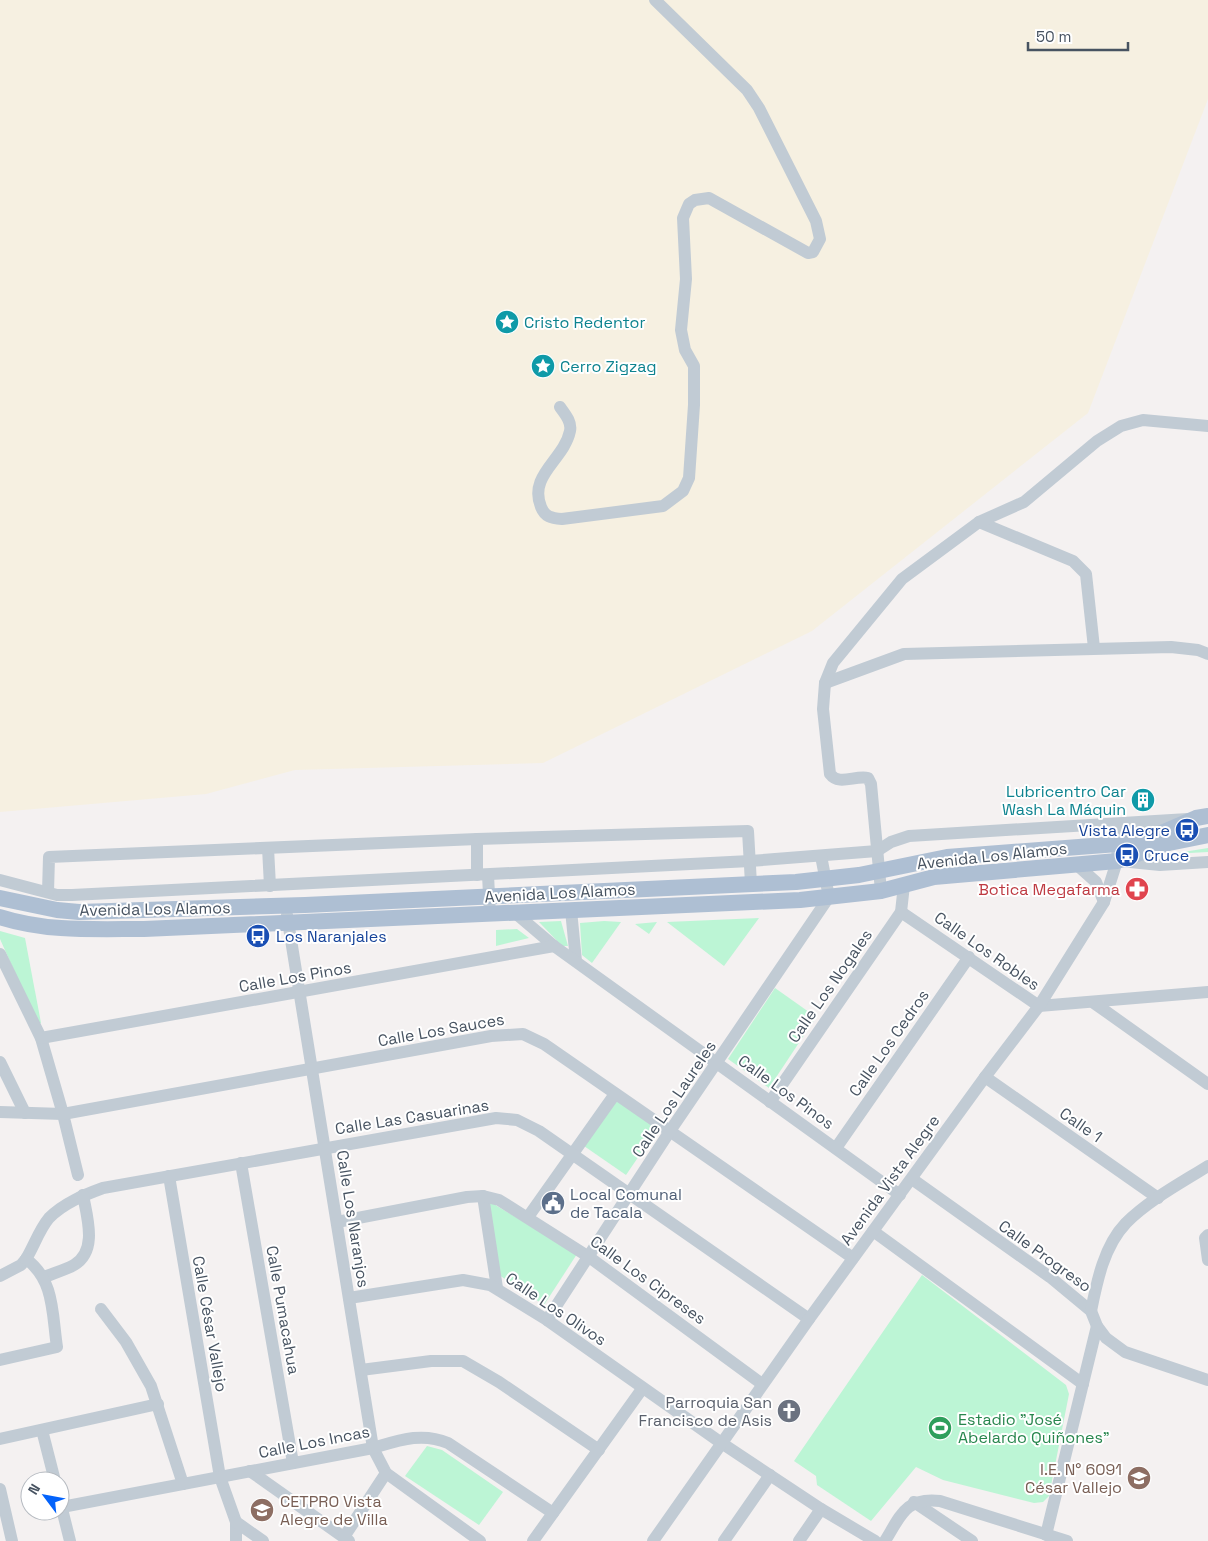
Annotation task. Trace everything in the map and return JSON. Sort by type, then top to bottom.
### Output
[{"type":"main road","name":"Avenida Los Alamos","points":[[0,898],[57,910],[79,912],[286,906],[826,880],[947,857],[1118,844],[1152,837],[1202,817]]},
{"type":"main road","name":"Avenida Los Alamos","points":[[0,917],[42,927],[72,930],[289,924],[514,912],[758,903],[880,891],[934,877],[1118,861],[1169,843],[1208,835]]},
{"type":"street","points":[[560,407],[570,423],[570,432],[538,485],[538,498],[544,514],[551,518],[562,520],[663,506],[676,498],[683,491],[689,478],[694,405],[694,366],[685,350],[681,330],[686,279],[682,218],[685,211],[695,200],[709,198],[808,253],[813,252],[820,239],[816,221],[807,199],[759,108],[747,90],[655,0]]},
{"type":"street","points":[[880,891],[871,784],[868,778],[839,780],[833,779],[830,774],[823,709],[825,683],[833,663],[902,579],[979,522],[1024,502],[1097,441],[1121,426],[1143,420],[1208,426]]},
{"type":"street","points":[[979,522],[1073,561],[1086,574],[1094,648]]},
{"type":"street","points":[[825,683],[904,654],[1171,647],[1198,650],[1208,654]]},
{"type":"street","points":[[0,880],[48,892],[72,895],[750,862],[877,851],[891,842],[909,836],[1119,824],[1202,817]]},
{"type":"street","name":"Avenida Vista Alegre","points":[[653,1541],[720,1442],[873,1230],[1039,1006],[1104,902],[1118,861],[1119,824]]},
{"type":"street","points":[[48,892],[49,857],[477,839],[748,831],[751,884]]},
{"type":"street","points":[[477,839],[483,875],[489,896],[490,914]]},
{"type":"street","points":[[268,848],[270,886]]},
{"type":"street","points":[[821,856],[830,897]]},
{"type":"street","points":[[1118,861],[1160,865],[1208,862]]},
{"type":"street","points":[[1077,865],[1096,882],[1104,902]]},
{"type":"street","name":"Calle Los Nogales","points":[[770,1102],[901,912],[904,885]]},
{"type":"street","name":"Calle Los Laureles","points":[[547,1320],[670,1131],[830,897]]},
{"type":"street","name":"Calle Los Naranjos","points":[[286,906],[373,1448],[386,1473]]},
{"type":"street","points":[[571,910],[576,962]]},
{"type":"street","name":"Calle Los Pinos","points":[[514,912],[554,946],[900,1195]]},
{"type":"street","name":"Calle Los Robles","points":[[901,912],[1039,1006],[1094,1003],[1208,992]]},
{"type":"street","name":"Calle Los Pinos","points":[[41,1038],[554,946]]},
{"type":"street","points":[[0,954],[41,1038],[78,1175]]},
{"type":"street","name":"Calle Los Cedros","points":[[836,1148],[969,957]]},
{"type":"street","points":[[1094,1003],[1208,1084]]},
{"type":"street","name":"Calle Los Sauces","points":[[0,1112],[63,1114],[491,1036],[523,1034],[544,1044],[853,1258]]},
{"type":"street","points":[[0,1062],[25,1114]]},
{"type":"street","name":"Calle 1","points":[[985,1077],[1158,1198]]},
{"type":"street","points":[[528,1217],[615,1094]]},
{"type":"street","name":"Calle Las Casuarinas","points":[[26,1260],[49,1219],[65,1205],[83,1195],[103,1188],[496,1118],[516,1120],[539,1131],[809,1319]]},
{"type":"street","name":"Calle Pumacahua","points":[[241,1163],[293,1463]]},
{"type":"street","points":[[1091,1311],[1098,1274],[1112,1243],[1126,1223],[1158,1198],[1208,1166]]},
{"type":"street","name":"Calle César Vallejo","points":[[169,1176],[220,1477],[236,1522],[236,1541]]},
{"type":"street","name":"Calle Progreso","points":[[912,1179],[1050,1277],[1091,1311],[1097,1326],[1106,1338],[1125,1352],[1208,1380]]},
{"type":"street","points":[[44,1277],[75,1265],[84,1256],[89,1244],[83,1195]]},
{"type":"street","points":[[483,1196],[497,1288]]},
{"type":"street","name":"Calle Los Cipreses","points":[[337,1222],[483,1196],[499,1200],[589,1257],[762,1384]]},
{"type":"street","points":[[873,1230],[1083,1384]]},
{"type":"street","points":[[1208,1235],[1204,1238],[1208,1260]]},
{"type":"street","points":[[0,1276],[21,1265],[26,1260],[44,1277],[49,1292],[56,1347],[0,1360]]},
{"type":"street","name":"Calle Los Olivos","points":[[349,1298],[463,1280],[497,1288],[547,1320],[642,1389],[720,1442],[821,1509],[875,1541]]},
{"type":"street","points":[[101,1309],[126,1342],[151,1386],[183,1484]]},
{"type":"street","points":[[1046,1535],[1097,1326]]},
{"type":"street","points":[[361,1370],[431,1361],[463,1361],[499,1382],[599,1450]]},
{"type":"street","points":[[533,1541],[642,1389]]},
{"type":"street","points":[[0,1439],[158,1404]]},
{"type":"street","points":[[42,1430],[52,1471]]},
{"type":"street","name":"Calle Los Incas","points":[[70,1503],[183,1484],[373,1448],[411,1437],[432,1437],[439,1439],[553,1513]]},
{"type":"street","points":[[250,1471],[346,1539],[386,1473],[480,1541]]},
{"type":"street","points":[[724,1541],[770,1475]]},
{"type":"street","points":[[0,1489],[12,1541]]},
{"type":"street","points":[[885,1541],[903,1512],[914,1502],[928,1500],[940,1501],[1067,1541]]},
{"type":"street","points":[[914,1502],[972,1541]]},
{"type":"street","points":[[799,1541],[821,1509]]},
{"type":"street","points":[[65,1521],[70,1541]]},
{"type":"street","points":[[236,1522],[263,1541]]},
{"type":"green space","points":[[1208,848],[1208,852],[1171,854]]},
{"type":"green space","points":[[759,918],[724,966],[667,922]]},
{"type":"green space","points":[[561,921],[568,946],[562,946],[539,922]]},
{"type":"green space","points":[[621,922],[592,963],[582,955],[580,923]]},
{"type":"green space","points":[[657,922],[649,934],[635,924]]},
{"type":"green space","points":[[517,929],[529,938],[496,946],[496,930]]},
{"type":"green space","points":[[0,931],[25,938],[41,1023],[38,1024],[0,939]]},
{"type":"green space","points":[[775,988],[816,1017],[769,1088],[728,1059]]},
{"type":"green space","points":[[616,1099],[658,1128],[626,1175],[584,1146]]},
{"type":"green space","points":[[492,1203],[577,1254],[544,1305],[499,1275],[488,1204]]},
{"type":"green space","name":"Estadio \"José Abelardo Quiñones\"","points":[[922,1275],[1066,1385],[1069,1394],[1049,1496],[1043,1502],[1034,1503],[943,1480],[916,1467],[871,1521],[817,1485],[816,1476],[794,1461]]},
{"type":"green space","points":[[427,1446],[442,1450],[503,1492],[479,1525],[405,1476]]},
{"type":"sand","points":[[0,0],[1208,0],[1208,99],[1088,413],[812,631],[543,763],[295,770],[206,794],[0,812]]},
{"type":"place","name":"Cristo Redentor","points":[[507,322]]},
{"type":"place","name":"Cerro Zigzag","points":[[543,366]]},
{"type":"place","name":"Lubricentro Car Wash La Máquin","points":[[1143,800]]},
{"type":"place","name":"Vista Alegre","points":[[1187,830]]},
{"type":"place","name":"Cruce","points":[[1127,855]]},
{"type":"place","name":"Botica Megafarma","points":[[1137,889]]},
{"type":"place","name":"Los Naranjales","points":[[258,936]]},
{"type":"place","name":"Local Comunal de Tacala","points":[[553,1203]]},
{"type":"place","name":"Parroquia San Francisco de Asis","points":[[789,1411]]},
{"type":"place","name":"Estadio \"José Abelardo Quiñones\"","points":[[940,1428]]},
{"type":"place","name":"I.E. N° 6091 César Vallejo","points":[[1139,1478]]},
{"type":"place","name":"CETPRO Vista Alegre de Villa","points":[[262,1510]]}]
